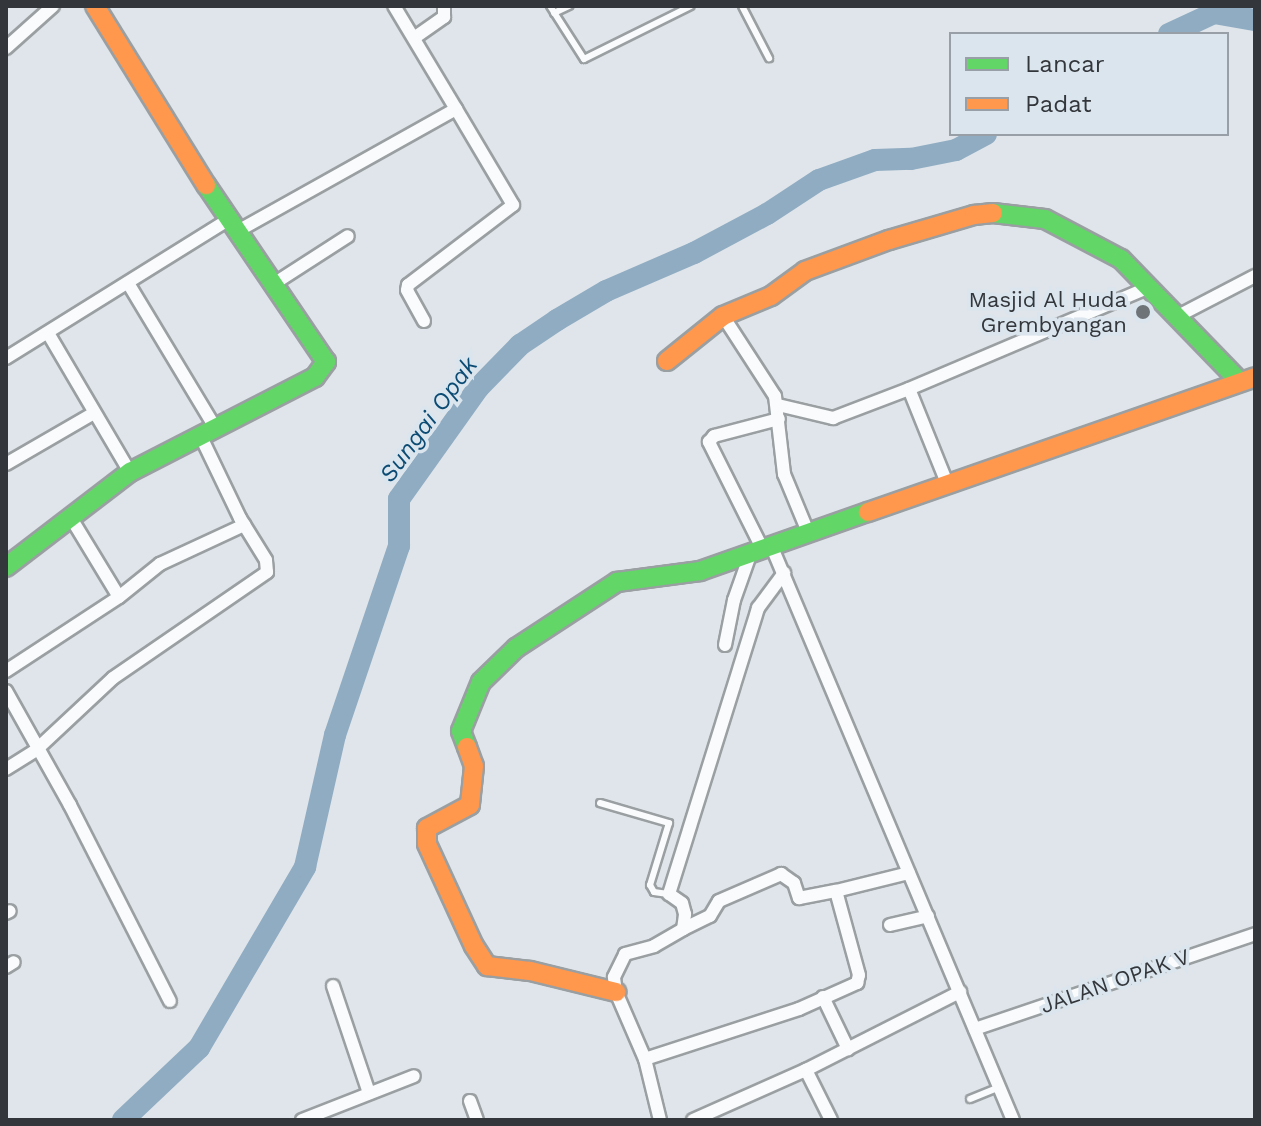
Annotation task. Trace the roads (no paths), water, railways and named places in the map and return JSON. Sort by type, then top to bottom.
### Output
[{"type":"street","points":[[6,48],[53,6]]},
{"type":"street","points":[[6,567],[130,472],[325,368],[323,355],[232,226],[95,6]]},
{"type":"street","points":[[394,6],[513,205],[408,285],[407,290],[424,321]]},
{"type":"street","points":[[414,38],[444,17],[444,6]]},
{"type":"street","points":[[6,358],[128,283],[456,109]]},
{"type":"street","points":[[616,992],[530,971],[487,966],[468,934],[425,833],[432,824],[470,805],[474,766],[461,731],[465,714],[481,682],[516,648],[617,582],[700,571],[1247,379],[1121,259],[1066,229],[1023,213],[1006,212],[960,219],[793,277],[771,296],[725,320],[667,361]]},
{"type":"street","points":[[272,285],[348,236]]},
{"type":"street","points":[[1178,316],[1255,276]]},
{"type":"street","points":[[6,769],[36,750],[113,678],[267,572],[266,560],[244,525],[208,433],[128,283]]},
{"type":"street","points":[[778,405],[833,418],[1149,287]]},
{"type":"street","points":[[725,320],[768,384],[778,405],[784,474],[808,532]]},
{"type":"street","points":[[48,333],[130,472]]},
{"type":"street","points":[[909,389],[947,483]]},
{"type":"street","points":[[6,464],[94,413]]},
{"type":"street","points":[[779,419],[714,436],[709,442],[762,548],[784,573],[1013,1120]]},
{"type":"street","points":[[71,518],[119,597]]},
{"type":"street","points":[[6,671],[119,597],[171,557],[244,525]]},
{"type":"street","points":[[725,645],[734,600],[762,548]]},
{"type":"street","points":[[683,929],[685,914],[682,903],[669,894],[758,608],[784,573]]},
{"type":"street","points":[[6,691],[36,750],[64,795],[170,1001]]},
{"type":"street","points":[[660,1120],[645,1059],[616,992],[614,977],[625,954],[654,946],[710,916],[719,901],[781,874],[794,883],[799,898],[909,873]]},
{"type":"street","points":[[645,1059],[799,1009],[853,986],[859,979],[836,891]]},
{"type":"street","points":[[890,925],[928,916]]},
{"type":"street","name":"JALAN OPAK V","points":[[975,1029],[1255,934]]},
{"type":"street","points":[[333,986],[369,1093]]},
{"type":"street","points":[[693,1120],[806,1070],[960,992]]},
{"type":"street","points":[[823,997],[848,1049]]},
{"type":"street","points":[[806,1070],[831,1120]]},
{"type":"street","points":[[302,1120],[414,1076]]},
{"type":"street","points":[[470,1101],[477,1120]]},
{"type":"lane","points":[[550,6],[584,59],[691,6]]},
{"type":"lane","points":[[554,13],[569,6]]},
{"type":"lane","points":[[742,6],[769,58]]},
{"type":"lane","points":[[600,803],[669,823],[650,885],[654,892],[669,894]]},
{"type":"lane","points":[[970,1099],[1000,1087]]},
{"type":"waterway","name":"Sungai Opak","points":[[1173,32],[1214,13],[1255,20]]},
{"type":"waterway","name":"Sungai Opak","points":[[123,1120],[199,1048],[305,867],[335,735],[399,546],[399,499],[479,387],[520,345],[557,320],[606,291],[694,253],[767,214],[819,180],[875,160],[911,159],[956,150],[982,136]]},
{"type":"place","name":"Masjid Al Huda Grembyangan","points":[[1143,312]]}]
